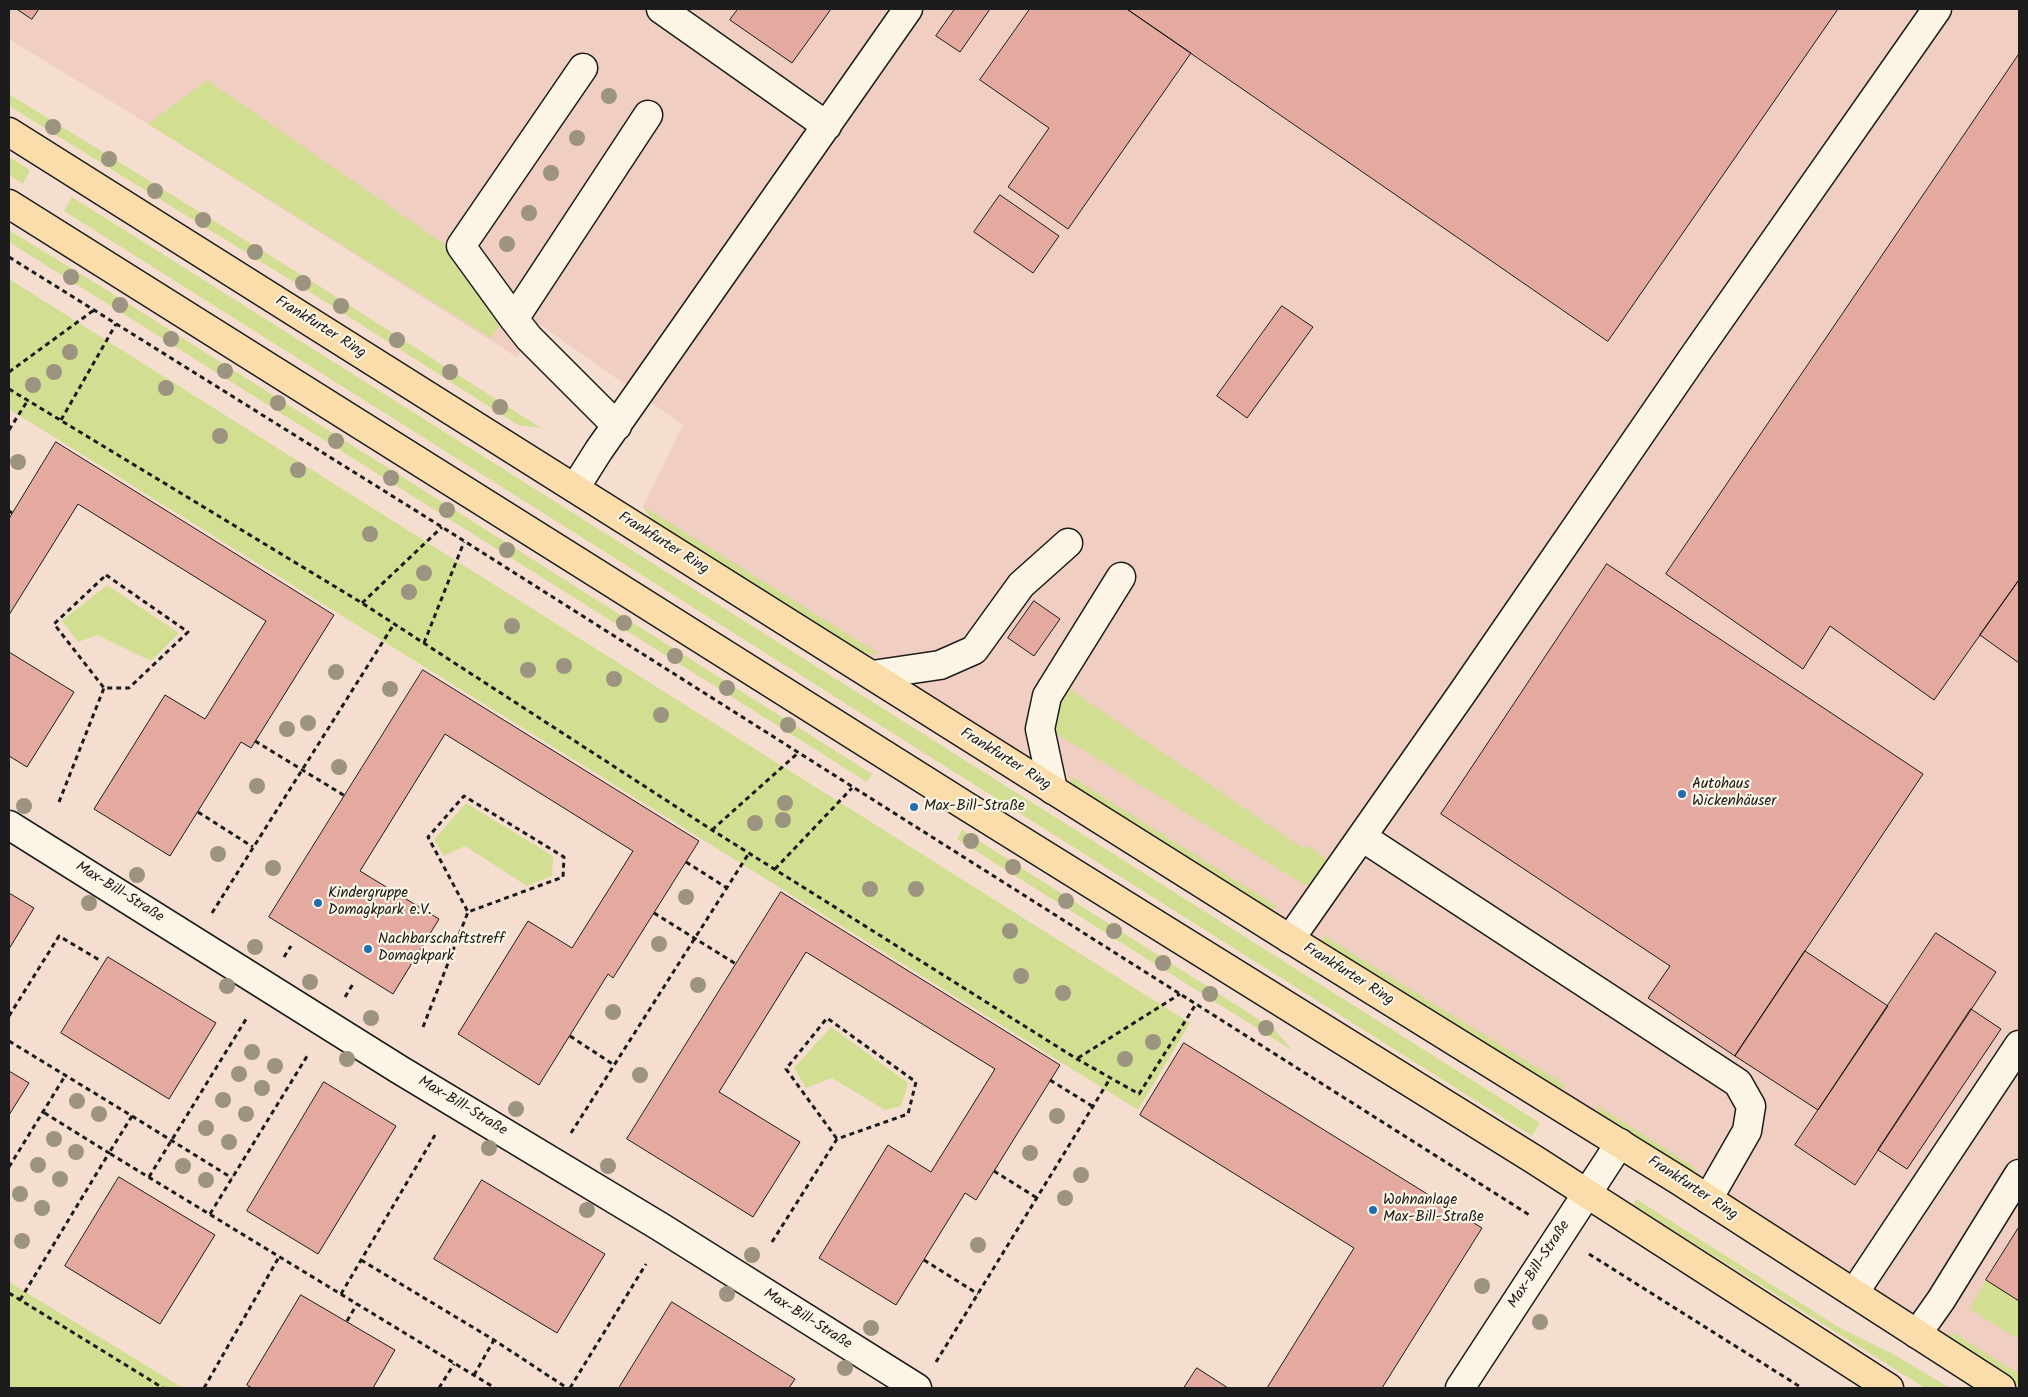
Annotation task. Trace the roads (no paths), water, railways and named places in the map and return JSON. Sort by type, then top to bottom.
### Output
[{"type":"main road","name":"Frankfurter Ring","points":[[9,132],[1290,939],[1620,1143],[2001,1388]]},
{"type":"main road","points":[[9,204],[966,806],[1586,1193],[1889,1388]]},
{"type":"street","points":[[661,9],[827,126]]},
{"type":"street","points":[[575,488],[908,9]]},
{"type":"street","points":[[1290,939],[1699,348],[1937,9]]},
{"type":"street","points":[[583,68],[461,246],[529,338],[617,426]]},
{"type":"street","points":[[514,319],[648,115]]},
{"type":"street","points":[[872,676],[940,665],[974,650],[1021,585],[1068,543]]},
{"type":"street","points":[[1053,790],[1040,729],[1047,696],[1121,577]]},
{"type":"street","name":"Max-Bill-Straße","points":[[9,825],[400,1070],[554,1162],[917,1388]]},
{"type":"street","points":[[1362,837],[1738,1082],[1751,1106],[1747,1131],[1708,1199]]},
{"type":"street","points":[[1854,1293],[2019,1045]]},
{"type":"street","name":"Max-Bill-Straße","points":[[1460,1388],[1620,1143]]},
{"type":"street","points":[[1917,1334],[1941,1300],[2019,1174]]},
{"type":"place","name":"Autohaus Wickenhäuser","points":[[1682,794]]},
{"type":"place","name":"Max-Bill-Straße","points":[[914,807]]},
{"type":"place","name":"Kindergruppe Domagkpark e.V.","points":[[318,903]]},
{"type":"place","name":"Nachbarschaftstreff Domagkpark","points":[[368,949]]},
{"type":"place","name":"Wohnanlage Max-Bill-Straße","points":[[1373,1210]]}]
